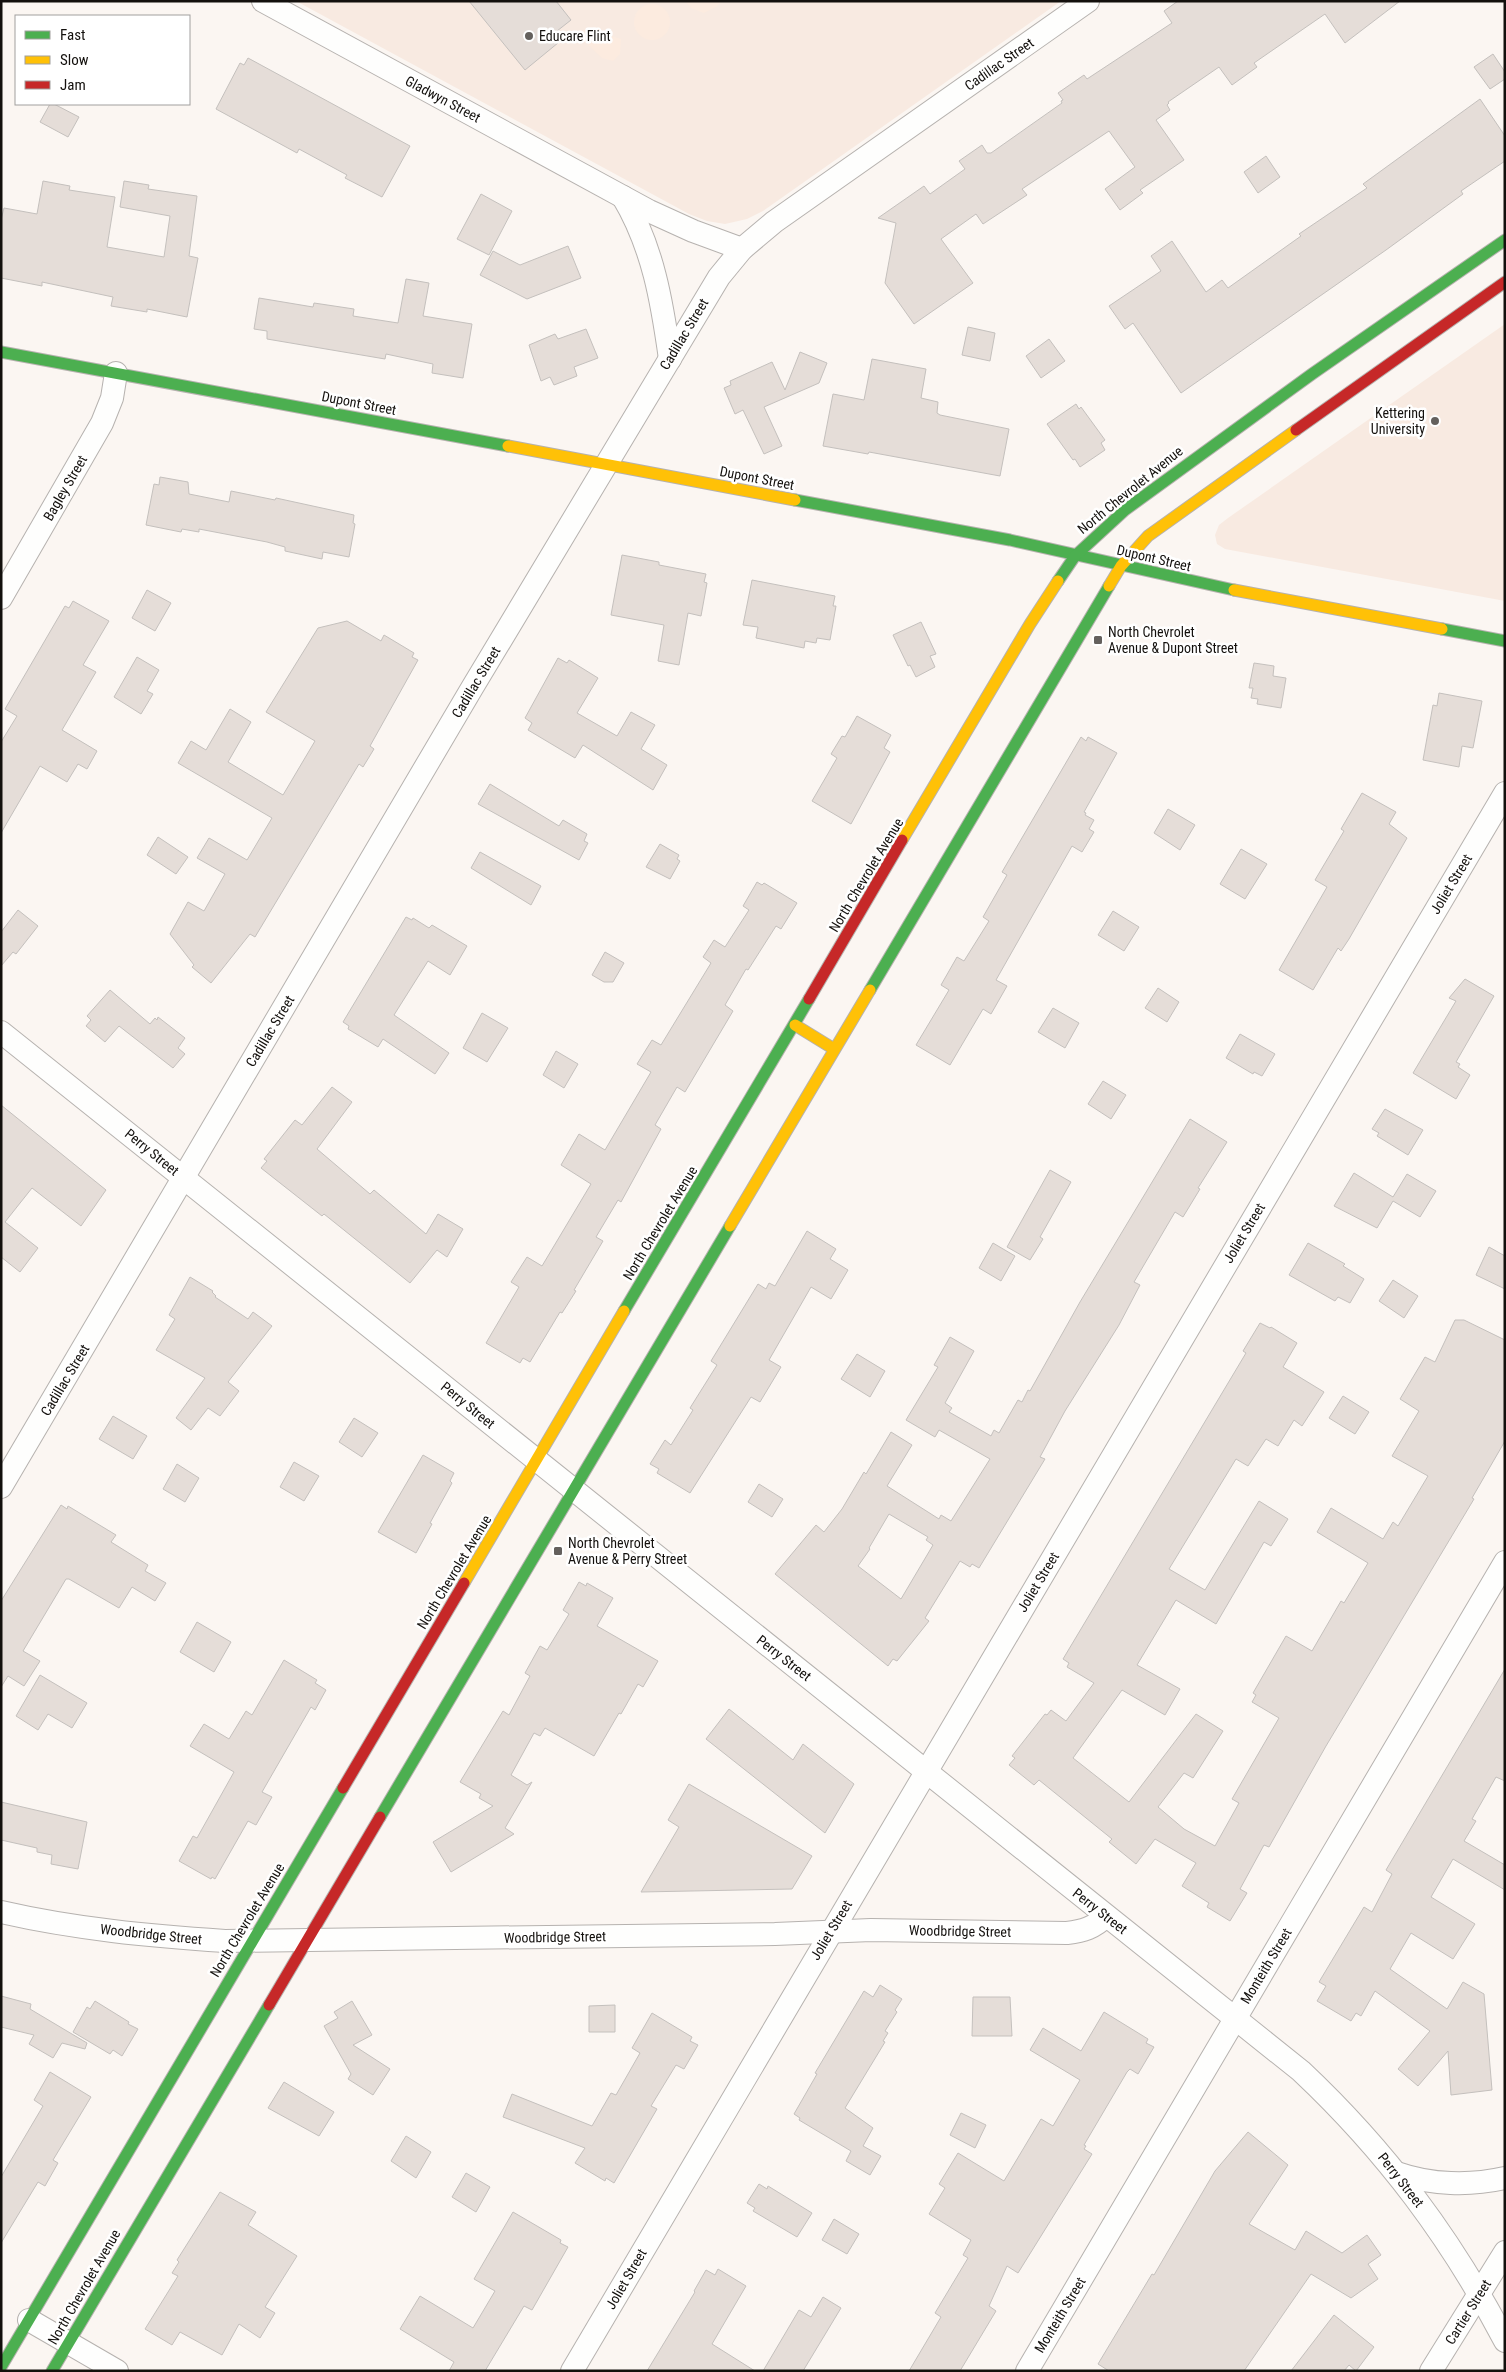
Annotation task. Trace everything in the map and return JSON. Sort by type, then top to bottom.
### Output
[{"type":"street","name":"Gladwyn Street","points":[[263,1],[624,197],[693,231],[742,249]]},
{"type":"street","name":"Cadillac Street","points":[[1,1487],[719,277],[742,249],[774,222],[1088,1]]},
{"type":"street","points":[[624,197],[638,225],[653,266],[663,307],[670,359]]},
{"type":"street","name":"North Chevrolet Avenue","points":[[1,2367],[1030,624],[1075,556],[1125,510],[1187,463],[1505,240]]},
{"type":"street","name":"North Chevrolet Avenue","points":[[52,2371],[1121,566],[1148,536],[1182,510],[1505,282]]},
{"type":"street","name":"Dupont Street","points":[[1,352],[1010,540],[1232,590],[1505,641]]},
{"type":"street","name":"Bagley Street","points":[[1,598],[102,423],[112,398],[116,373]]},
{"type":"street","name":"Joliet Street","points":[[572,2371],[830,1931],[1505,793]]},
{"type":"street","points":[[795,1025],[834,1049]]},
{"type":"street","name":"Perry Street","points":[[1,1032],[1301,2071],[1336,2104],[1397,2173],[1447,2240],[1505,2341]]},
{"type":"street","name":"Monteith Street","points":[[1027,2371],[1505,1562]]},
{"type":"street","name":"Woodbridge Street","points":[[1,1912],[71,1925],[164,1938],[252,1941],[774,1934],[830,1931],[952,1930],[1067,1933],[1081,1932],[1092,1927],[1106,1916]]},
{"type":"street","points":[[1397,2173],[1434,2182],[1474,2182],[1505,2178]]},
{"type":"street","name":"Cartier Street","points":[[1431,2371],[1505,2252]]},
{"type":"street","points":[[29,2320],[117,2371]]},
{"type":"shaded area","points":[[296,1],[1061,1],[763,211],[747,219],[725,224],[707,221],[689,214]]},
{"type":"shaded area","points":[[685,1],[722,1],[716,7],[704,13],[691,8]]},
{"type":"shaded area","points":[[652,4],[659,5],[665,9],[669,15],[669,29],[665,35],[659,39],[652,40],[645,39],[639,35],[635,29],[634,22],[635,15],[639,9],[645,5]]},
{"type":"shaded area","points":[[606,30],[611,36],[621,39],[620,54],[613,61],[602,58],[588,45]]},
{"type":"shaded area","name":"Kettering University","points":[[1505,324],[1505,601],[1225,549],[1217,544],[1215,535],[1219,525],[1228,518]]},
{"type":"building","name":"Educare Flint","points":[[469,1],[556,1],[571,20],[557,31],[564,38],[525,70]]},
{"type":"building","points":[[1178,1],[1400,1],[1345,43],[1325,14],[1254,63],[1257,67],[1232,85],[1219,67],[1168,102],[1167,105],[1170,110],[1156,120],[1184,160],[1140,190],[1143,193],[1120,210],[1105,189],[1135,167],[1109,131],[1022,189],[1027,195],[983,224],[976,214],[941,239],[973,283],[914,324],[885,283],[896,223],[878,218],[924,186],[930,194],[965,169],[959,161],[982,145],[987,153],[991,153],[1062,103],[1061,101],[1063,100],[1058,93],[1084,75],[1087,79],[1172,23],[1164,11]]},
{"type":"building","points":[[1493,54],[1505,72],[1505,79],[1490,89],[1474,67]]},
{"type":"building","points":[[248,58],[410,146],[382,197],[345,178],[347,175],[299,149],[297,153],[216,109],[240,63],[244,65]]},
{"type":"building","points":[[1480,99],[1505,136],[1505,161],[1461,191],[1463,194],[1386,250],[1181,393],[1133,323],[1125,329],[1109,306],[1161,271],[1151,256],[1172,241],[1206,292],[1222,280],[1228,288],[1301,236],[1299,234],[1367,188],[1363,184]]},
{"type":"building","points":[[49,105],[56,105],[79,117],[68,137],[40,122]]},
{"type":"building","points":[[1266,156],[1280,177],[1258,193],[1244,172]]},
{"type":"building","points":[[43,181],[70,186],[69,190],[115,197],[107,247],[164,257],[170,216],[120,207],[124,181],[149,185],[148,189],[197,196],[189,256],[198,258],[187,317],[147,309],[147,312],[111,306],[113,297],[42,282],[42,286],[1,278],[1,220],[4,208],[37,214]]},
{"type":"building","points":[[481,194],[512,211],[489,255],[457,239]]},
{"type":"building","points":[[568,246],[581,278],[527,299],[480,275],[493,251],[520,265]]},
{"type":"building","points":[[406,279],[429,283],[423,316],[472,324],[463,378],[432,373],[433,364],[386,354],[385,359],[267,339],[267,331],[254,329],[259,298],[313,307],[314,303],[354,309],[353,316],[398,323]]},
{"type":"building","points":[[968,327],[995,333],[990,361],[962,355]]},
{"type":"building","points":[[586,329],[598,358],[574,367],[577,376],[554,385],[550,377],[541,381],[529,345],[555,334],[558,339]]},
{"type":"building","points":[[1049,339],[1065,361],[1041,378],[1026,356]]},
{"type":"building","points":[[800,352],[827,363],[819,383],[764,407],[782,446],[764,454],[743,410],[735,414],[724,388],[731,385],[730,381],[772,362],[785,390]]},
{"type":"building","points":[[872,359],[926,369],[921,398],[938,402],[937,413],[940,415],[1009,429],[1000,476],[869,452],[868,454],[823,446],[833,394],[864,400]]},
{"type":"building","points":[[1076,404],[1079,409],[1081,407],[1105,440],[1101,443],[1105,450],[1080,467],[1047,424]]},
{"type":"building","points":[[160,477],[188,482],[189,494],[229,502],[231,491],[275,500],[276,498],[354,515],[353,523],[355,524],[349,557],[323,552],[322,559],[285,551],[285,547],[267,542],[199,529],[199,532],[182,529],[181,532],[146,525],[154,484],[159,485]]},
{"type":"building","points":[[622,555],[659,562],[659,565],[706,574],[704,582],[707,583],[701,616],[688,613],[679,665],[658,661],[664,625],[611,615]]},
{"type":"building","points":[[752,580],[835,596],[833,606],[836,606],[830,640],[817,638],[816,643],[805,641],[804,648],[756,638],[758,627],[743,625]]},
{"type":"building","points":[[147,590],[171,603],[155,631],[132,618]]},
{"type":"building","points":[[73,601],[109,621],[83,665],[96,672],[62,730],[97,751],[87,769],[78,764],[67,782],[40,766],[1,833],[1,742],[17,716],[5,709],[65,606],[69,608]]},
{"type":"building","points":[[347,621],[381,641],[384,635],[414,653],[412,657],[418,660],[370,746],[374,749],[363,767],[359,764],[255,937],[250,934],[211,983],[192,967],[194,965],[170,934],[188,902],[204,911],[225,874],[197,858],[209,838],[247,860],[272,818],[178,763],[191,741],[206,750],[230,709],[251,722],[228,762],[283,795],[315,741],[266,712],[318,628]]},
{"type":"building","points":[[921,622],[936,654],[930,656],[935,667],[916,677],[910,665],[908,666],[893,635]]},
{"type":"building","points":[[137,657],[159,670],[147,691],[153,694],[141,714],[114,697]]},
{"type":"building","points":[[558,658],[567,663],[569,660],[598,678],[577,713],[617,736],[631,712],[655,725],[641,749],[667,765],[653,790],[583,745],[575,758],[528,730],[532,723],[525,718]]},
{"type":"building","points":[[1254,663],[1274,666],[1273,676],[1286,678],[1281,708],[1257,704],[1258,699],[1251,698],[1253,688],[1249,688]]},
{"type":"building","points":[[1439,693],[1482,701],[1473,748],[1462,746],[1459,767],[1423,760],[1433,705],[1437,706]]},
{"type":"building","points":[[857,716],[891,735],[884,748],[890,752],[851,824],[812,801],[837,758],[831,754],[842,736],[845,737]]},
{"type":"building","points":[[1081,737],[1086,741],[1088,737],[1117,753],[1084,812],[1086,813],[1085,815],[1094,820],[1089,829],[1094,832],[1082,852],[1072,846],[996,980],[1007,986],[991,1014],[983,1009],[950,1065],[916,1045],[949,990],[941,985],[957,957],[964,961],[989,921],[983,917],[1007,875],[1002,872]]},
{"type":"building","points":[[490,784],[559,826],[563,820],[587,834],[584,841],[588,843],[579,860],[478,804]]},
{"type":"building","points":[[1362,793],[1396,812],[1389,824],[1407,838],[1349,939],[1341,951],[1338,948],[1313,990],[1279,970],[1327,887],[1315,880],[1344,831],[1341,829]]},
{"type":"building","points":[[1168,809],[1195,825],[1180,850],[1154,833]]},
{"type":"building","points":[[158,837],[188,857],[176,874],[147,855]]},
{"type":"building","points":[[660,844],[679,855],[677,859],[680,861],[670,879],[646,867]]},
{"type":"building","points":[[1241,849],[1267,864],[1245,899],[1220,884]]},
{"type":"building","points":[[480,852],[541,886],[531,905],[471,868]]},
{"type":"building","points":[[757,882],[762,885],[764,883],[797,903],[781,929],[776,926],[748,970],[746,969],[725,1005],[733,1011],[685,1092],[677,1087],[655,1125],[661,1129],[621,1202],[618,1200],[596,1237],[603,1241],[574,1290],[576,1291],[562,1313],[560,1312],[530,1362],[523,1358],[520,1363],[486,1343],[519,1287],[511,1282],[527,1257],[542,1266],[591,1184],[561,1165],[579,1134],[605,1150],[651,1072],[637,1064],[652,1040],[661,1045],[711,963],[703,957],[714,940],[725,947],[749,910],[743,906]]},
{"type":"building","points":[[18,910],[38,926],[16,954],[13,952],[1,966],[1,932]]},
{"type":"building","points":[[1113,911],[1139,927],[1124,951],[1098,935]]},
{"type":"building","points":[[406,917],[412,920],[413,918],[429,928],[432,925],[467,946],[450,975],[428,961],[394,1015],[449,1053],[435,1074],[383,1039],[378,1047],[348,1029],[349,1026],[343,1022]]},
{"type":"building","points":[[605,952],[624,963],[613,982],[604,982],[592,975]]},
{"type":"building","points":[[1465,979],[1494,996],[1456,1062],[1460,1064],[1458,1067],[1470,1075],[1456,1099],[1413,1073],[1456,1001],[1449,998]]},
{"type":"building","points":[[1158,988],[1179,1002],[1167,1022],[1145,1008]]},
{"type":"building","points":[[110,990],[150,1024],[155,1018],[157,1020],[158,1017],[185,1038],[178,1048],[185,1054],[173,1068],[119,1026],[105,1042],[86,1026],[91,1020],[87,1016]]},
{"type":"building","points":[[1053,1008],[1079,1023],[1065,1048],[1038,1032]]},
{"type":"building","points":[[482,1013],[508,1028],[487,1062],[463,1048]]},
{"type":"building","points":[[1240,1034],[1275,1054],[1262,1076],[1254,1072],[1253,1074],[1226,1058]]},
{"type":"building","points":[[556,1051],[578,1064],[564,1088],[543,1075]]},
{"type":"building","points":[[1103,1081],[1126,1095],[1111,1119],[1088,1104]]},
{"type":"building","points":[[332,1087],[352,1102],[317,1149],[370,1194],[374,1190],[426,1234],[438,1214],[463,1229],[447,1257],[437,1250],[410,1283],[324,1214],[322,1216],[261,1168],[267,1161],[264,1159],[295,1120],[302,1125]]},
{"type":"building","points":[[1,1105],[106,1190],[81,1226],[32,1188],[5,1222],[38,1248],[20,1272],[1,1257]]},
{"type":"building","points":[[1385,1109],[1423,1130],[1408,1155],[1377,1136],[1379,1133],[1372,1129]]},
{"type":"building","points":[[1190,1119],[1227,1142],[1198,1188],[1200,1189],[1183,1217],[1175,1212],[1134,1282],[1140,1285],[1119,1325],[1065,1411],[1040,1457],[1045,1459],[979,1568],[972,1564],[970,1567],[960,1561],[925,1618],[929,1621],[897,1661],[893,1659],[888,1666],[775,1574],[816,1525],[824,1532],[842,1509],[864,1472],[866,1474],[891,1432],[912,1445],[887,1486],[939,1519],[941,1515],[951,1521],[990,1459],[939,1430],[935,1437],[906,1420],[938,1367],[934,1365],[950,1337],[974,1351],[945,1403],[952,1408],[949,1412],[991,1436],[994,1430],[999,1433],[1018,1400],[1022,1402],[1028,1390],[1030,1391],[1080,1302]],"holes":[[[889,1514],[928,1537],[926,1540],[933,1545],[901,1599],[858,1566],[870,1549]]]},
{"type":"building","points":[[1050,1170],[1071,1182],[1040,1237],[1043,1239],[1030,1260],[1007,1247]]},
{"type":"building","points":[[1354,1173],[1393,1197],[1407,1174],[1436,1191],[1420,1217],[1393,1201],[1377,1228],[1334,1206]]},
{"type":"building","points":[[807,1231],[836,1249],[830,1259],[848,1270],[831,1299],[811,1287],[769,1360],[781,1367],[760,1402],[751,1397],[690,1493],[657,1473],[659,1469],[650,1464],[665,1440],[671,1445],[693,1410],[690,1408],[717,1365],[711,1361],[758,1284],[766,1289],[769,1283],[775,1286]]},
{"type":"building","points":[[993,1243],[1015,1256],[1001,1281],[979,1268]]},
{"type":"building","points":[[1308,1243],[1345,1264],[1343,1266],[1364,1279],[1350,1303],[1338,1297],[1335,1301],[1289,1275]]},
{"type":"building","points":[[1489,1247],[1505,1256],[1505,1289],[1476,1275]]},
{"type":"building","points":[[190,1277],[213,1291],[215,1297],[248,1319],[253,1312],[272,1326],[228,1382],[239,1391],[220,1416],[208,1408],[191,1430],[176,1418],[205,1378],[156,1350],[175,1319],[169,1315]]},
{"type":"building","points":[[1393,1280],[1418,1296],[1404,1318],[1379,1301]]},
{"type":"building","points":[[1455,1320],[1464,1320],[1505,1340],[1505,1441],[1472,1498],[1474,1499],[1326,1746],[1269,1847],[1264,1845],[1240,1889],[1247,1893],[1230,1921],[1207,1907],[1209,1903],[1182,1886],[1196,1863],[1155,1839],[1136,1864],[1109,1842],[1112,1839],[1039,1780],[1034,1785],[1009,1765],[1015,1758],[1012,1756],[1045,1714],[1047,1715],[1051,1710],[1066,1721],[1094,1683],[1067,1667],[1069,1663],[1063,1659],[1246,1353],[1243,1351],[1260,1323],[1271,1327],[1297,1343],[1283,1367],[1324,1392],[1302,1426],[1294,1420],[1278,1446],[1266,1439],[1248,1466],[1236,1459],[1169,1569],[1205,1590],[1259,1501],[1288,1519],[1271,1546],[1264,1542],[1216,1624],[1176,1600],[1137,1665],[1180,1689],[1165,1715],[1122,1690],[1073,1758],[1129,1802],[1196,1714],[1223,1731],[1193,1778],[1184,1773],[1158,1807],[1184,1829],[1215,1846],[1239,1803],[1232,1799],[1279,1718],[1252,1702],[1256,1695],[1253,1693],[1286,1636],[1312,1651],[1341,1601],[1344,1603],[1368,1563],[1317,1532],[1331,1508],[1383,1539],[1393,1522],[1398,1526],[1428,1476],[1392,1456],[1419,1411],[1400,1399],[1425,1357],[1435,1362]]},
{"type":"building","points":[[857,1354],[885,1371],[870,1397],[841,1379]]},
{"type":"building","points":[[1343,1396],[1369,1412],[1355,1434],[1329,1418]]},
{"type":"building","points":[[113,1416],[147,1436],[133,1459],[99,1439]]},
{"type":"building","points":[[354,1418],[378,1433],[362,1457],[339,1442]]},
{"type":"building","points":[[423,1455],[454,1473],[450,1481],[452,1483],[416,1553],[378,1532]]},
{"type":"building","points":[[294,1462],[319,1476],[304,1501],[280,1487]]},
{"type":"building","points":[[177,1464],[199,1478],[185,1502],[163,1489]]},
{"type":"building","points":[[759,1484],[783,1499],[772,1517],[748,1502]]},
{"type":"building","points":[[61,1505],[67,1509],[68,1506],[116,1535],[111,1542],[148,1565],[145,1571],[166,1583],[155,1601],[132,1587],[119,1608],[66,1579],[23,1651],[40,1661],[24,1686],[8,1676],[1,1687],[1,1601]]},
{"type":"building","points":[[579,1582],[586,1586],[587,1583],[613,1598],[597,1626],[658,1661],[643,1687],[638,1684],[594,1756],[545,1728],[540,1736],[534,1733],[511,1775],[527,1785],[532,1782],[505,1828],[514,1834],[451,1872],[433,1842],[493,1806],[479,1798],[481,1794],[460,1782],[503,1711],[509,1715],[530,1676],[525,1673],[540,1646],[547,1650],[569,1614],[563,1610]]},
{"type":"building","points":[[197,1622],[231,1642],[214,1672],[180,1652]]},
{"type":"building","points":[[284,1660],[317,1680],[315,1683],[326,1690],[315,1710],[311,1707],[262,1792],[272,1797],[256,1825],[248,1821],[215,1879],[212,1877],[211,1879],[179,1861],[193,1836],[197,1838],[234,1772],[190,1746],[204,1724],[229,1739],[246,1711],[252,1715]]},
{"type":"building","points":[[1505,1669],[1505,1781],[1496,1777],[1472,1819],[1476,1821],[1464,1841],[1505,1865],[1505,1890],[1453,1859],[1431,1897],[1475,1924],[1453,1959],[1411,1933],[1390,1969],[1447,2009],[1463,1982],[1484,1994],[1492,2090],[1451,2095],[1448,2051],[1418,2086],[1398,2069],[1430,2031],[1375,1991],[1361,2016],[1356,2013],[1351,2021],[1317,2001],[1326,1986],[1319,1982],[1364,1907],[1372,1912],[1392,1874],[1386,1870]]},
{"type":"building","points":[[40,1675],[87,1703],[72,1728],[48,1714],[38,1730],[16,1716]]},
{"type":"building","points":[[729,1709],[793,1760],[803,1744],[854,1784],[825,1833],[706,1739]]},
{"type":"building","points":[[689,1784],[812,1856],[792,1889],[641,1892],[679,1827],[668,1820]]},
{"type":"building","points":[[1,1802],[87,1822],[78,1869],[51,1864],[52,1855],[37,1852],[37,1848],[1,1840]]},
{"type":"building","points":[[880,1985],[902,1999],[895,2010],[897,2012],[885,2031],[888,2033],[883,2041],[885,2042],[845,2108],[873,2128],[863,2146],[881,2156],[870,2175],[846,2161],[851,2151],[799,2120],[800,2118],[794,2114],[817,2074],[815,2073],[864,1991],[873,1997]]},
{"type":"building","points":[[1,1996],[31,2004],[30,2009],[87,2043],[85,2049],[62,2043],[53,2058],[29,2044],[34,2035],[1,2027]]},
{"type":"building","points":[[973,1997],[1010,1997],[1012,2036],[972,2036]]},
{"type":"building","points":[[95,2001],[138,2029],[122,2056],[113,2050],[110,2054],[73,2032],[87,2007],[90,2009]]},
{"type":"building","points":[[352,2001],[372,2035],[353,2045],[390,2069],[373,2095],[348,2079],[351,2074],[324,2026],[338,2018],[334,2012]]},
{"type":"building","points":[[615,2005],[615,2032],[589,2032],[589,2006]]},
{"type":"building","points":[[1104,2012],[1148,2039],[1146,2043],[1154,2047],[1138,2074],[1130,2069],[1127,2072],[1084,2145],[1086,2146],[1084,2149],[1092,2154],[1018,2273],[1007,2266],[989,2306],[996,2311],[960,2371],[909,2371],[941,2317],[935,2313],[968,2258],[963,2255],[971,2240],[929,2214],[945,2188],[939,2184],[958,2153],[1004,2181],[1041,2119],[1053,2126],[1080,2080],[1030,2050],[1043,2028],[1081,2051]]},
{"type":"building","points":[[652,2013],[692,2037],[690,2041],[698,2045],[684,2069],[676,2065],[651,2106],[657,2109],[614,2183],[606,2178],[605,2181],[575,2163],[585,2148],[503,2117],[512,2094],[592,2126],[611,2093],[616,2095],[640,2053],[632,2048]]},
{"type":"building","points":[[50,2072],[91,2097],[53,2160],[58,2163],[45,2186],[38,2182],[1,2243],[1,2177],[43,2106],[34,2100]]},
{"type":"building","points":[[284,2082],[334,2112],[319,2136],[268,2108]]},
{"type":"building","points":[[961,2113],[986,2125],[975,2148],[950,2135]]},
{"type":"building","points":[[1248,2132],[1288,2165],[1249,2224],[1295,2250],[1306,2231],[1342,2253],[1367,2235],[1381,2255],[1368,2264],[1378,2279],[1351,2298],[1311,2274],[1244,2371],[1109,2371],[1098,2364],[1152,2274],[1154,2275],[1215,2171]]},
{"type":"building","points":[[406,2136],[431,2152],[416,2178],[391,2161]]},
{"type":"building","points":[[466,2173],[490,2187],[476,2212],[452,2197]]},
{"type":"building","points":[[759,2184],[767,2189],[768,2186],[812,2213],[797,2237],[753,2211],[755,2208],[747,2203]]},
{"type":"building","points":[[220,2192],[256,2212],[248,2225],[297,2256],[265,2307],[275,2313],[260,2338],[239,2324],[222,2355],[180,2332],[172,2345],[145,2329],[178,2276],[172,2273],[179,2262],[177,2260]]},
{"type":"building","points":[[513,2212],[561,2240],[560,2243],[568,2247],[532,2310],[524,2306],[485,2371],[449,2371],[454,2362],[400,2329],[420,2296],[473,2328],[495,2291],[474,2279]]},
{"type":"building","points":[[834,2219],[859,2234],[847,2254],[822,2240]]},
{"type":"building","points":[[718,2269],[746,2286],[712,2344],[755,2371],[647,2371],[695,2292],[706,2270],[715,2275]]},
{"type":"building","points":[[823,2297],[841,2308],[803,2371],[763,2371],[799,2310],[811,2317]]},
{"type":"building","points":[[1334,2315],[1374,2347],[1356,2371],[1349,2365],[1344,2371],[1291,2371]]},
{"type":"traffic: fast","points":[[1058,581],[1075,556],[1125,510],[1312,374],[1505,240]]},
{"type":"traffic: fast","points":[[1,352],[508,446]]},
{"type":"traffic: fast","points":[[795,500],[1010,540],[1234,590]]},
{"type":"traffic: fast","points":[[870,990],[1109,586]]},
{"type":"traffic: fast","points":[[1442,629],[1505,641]]},
{"type":"traffic: fast","points":[[624,1311],[809,999]]},
{"type":"traffic: fast","points":[[380,1817],[730,1226]]},
{"type":"traffic: fast","points":[[1,2367],[343,1788]]},
{"type":"traffic: fast","points":[[52,2371],[269,2005]]},
{"type":"traffic: slow","points":[[1109,586],[1121,566],[1148,536],[1296,430]]},
{"type":"traffic: slow","points":[[508,446],[795,500]]},
{"type":"traffic: slow","points":[[902,840],[1030,624],[1058,581]]},
{"type":"traffic: slow","points":[[1234,590],[1442,629]]},
{"type":"traffic: slow","points":[[730,1226],[870,990]]},
{"type":"traffic: slow","points":[[795,1025],[834,1049]]},
{"type":"traffic: slow","points":[[464,1583],[624,1311]]},
{"type":"traffic: jam","points":[[1296,430],[1505,282]]},
{"type":"traffic: jam","points":[[809,999],[902,840]]},
{"type":"traffic: jam","points":[[343,1788],[464,1583]]},
{"type":"traffic: jam","points":[[269,2005],[380,1817]]},
{"type":"place","name":"Educare Flint","points":[[529,36]]},
{"type":"place","name":"Kettering University","points":[[1435,421]]},
{"type":"place","name":"North Chevrolet Avenue & Dupont Street","points":[[1098,640]]},
{"type":"place","name":"North Chevrolet Avenue & Perry Street","points":[[558,1551]]}]
